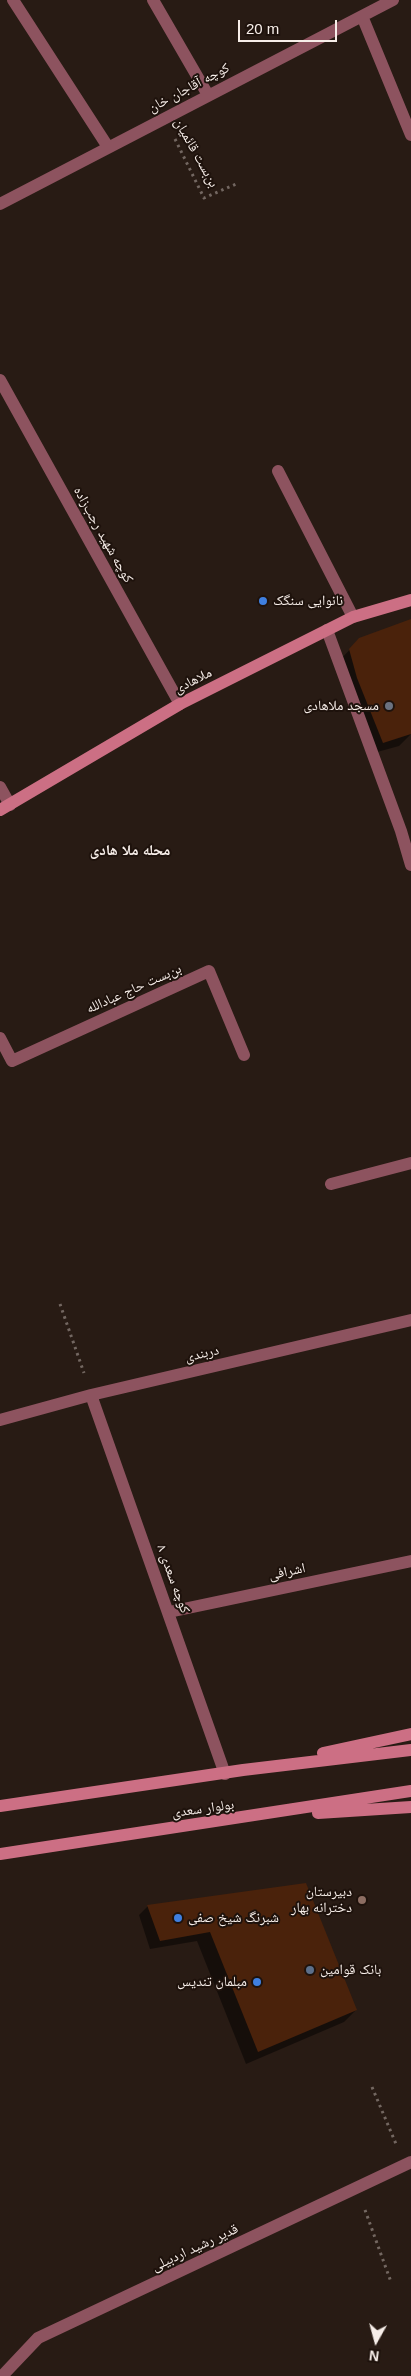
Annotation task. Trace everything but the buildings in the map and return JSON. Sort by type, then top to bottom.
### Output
[{"type":"main road","name":"ملاهادی","points":[[5,808],[180,704],[353,617],[411,600]]},
{"type":"main road","points":[[0,1806],[225,1774],[411,1734]]},
{"type":"main road","points":[[243,1770],[411,1750]]},
{"type":"main road","name":"بولوار سعدی","points":[[0,1854],[246,1818],[411,1790]]},
{"type":"main road","points":[[246,1818],[411,1807]]},
{"type":"street","points":[[13,0],[108,147]]},
{"type":"street","points":[[153,0],[208,95]]},
{"type":"street","name":"کوچه آقاجان خان","points":[[0,204],[394,0]]},
{"type":"street","points":[[362,16],[411,134]]},
{"type":"street","name":"کوچه شهید رجب‌زاده","points":[[0,380],[180,704]]},
{"type":"street","points":[[278,471],[353,617]]},
{"type":"street","points":[[327,630],[401,831],[411,865]]},
{"type":"street","points":[[0,787],[5,808]]},
{"type":"street","name":"بن‌بست حاج عبادالله","points":[[0,1038],[12,1061],[209,971],[244,1054]]},
{"type":"street","points":[[331,1184],[411,1163]]},
{"type":"street","name":"دربندی","points":[[0,1420],[91,1395],[411,1320]]},
{"type":"street","name":"کوچه سعدی ۸","points":[[91,1395],[170,1612],[225,1774]]},
{"type":"street","name":"اشرافی","points":[[170,1612],[411,1561]]},
{"type":"street","name":"قدیر رشید اردبیلی","points":[[2,2376],[38,2338],[357,2190],[408,2164]]},
{"type":"path","name":"بن‌بست قائمیان","points":[[164,118],[204,198],[236,184]]},
{"type":"path","points":[[60,1304],[91,1395]]},
{"type":"path","points":[[372,2087],[408,2164]]},
{"type":"path","points":[[357,2190],[391,2282]]},
{"type":"place","name":"نانوایی سنگک","points":[[263,601]]},
{"type":"place","name":"مسجد ملاهادی","points":[[389,706]]},
{"type":"place","name":"دبیرستان دخترانه بهار","points":[[362,1900]]},
{"type":"place","name":"شبرنگ شیخ صفی","points":[[178,1918]]},
{"type":"place","name":"بانک قوامین","points":[[310,1970]]},
{"type":"place","name":"مبلمان تندیس","points":[[257,1982]]},
{"type":"district","name":"محله ملا هادی","points":[[130,851]]}]
